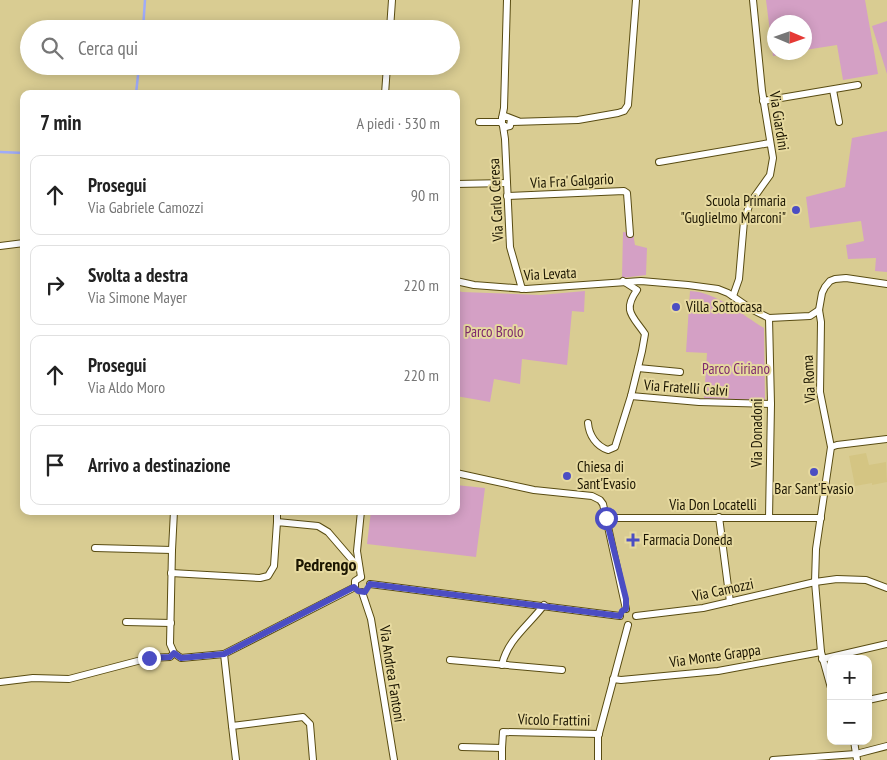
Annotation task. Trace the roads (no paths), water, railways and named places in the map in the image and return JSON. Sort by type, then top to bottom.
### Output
[{"type":"street","points":[[391,20],[392,0]]},
{"type":"street","name":"Via Carlo Ceresa","points":[[507,0],[504,108],[507,121],[505,138],[507,196],[510,247],[522,289]]},
{"type":"street","points":[[479,122],[578,120],[624,111],[628,105],[636,0]]},
{"type":"street","name":"Via Giardini","points":[[733,296],[738,279],[744,221],[750,203],[770,175],[773,158],[763,102],[753,0]]},
{"type":"street","points":[[385,90],[386,75]]},
{"type":"street","points":[[763,102],[858,85]]},
{"type":"street","points":[[833,90],[840,122]]},
{"type":"street","points":[[659,162],[770,143]]},
{"type":"street","points":[[460,184],[507,183]]},
{"type":"street","name":"Via Fra' Galgario","points":[[507,196],[624,191],[627,193],[630,234]]},
{"type":"street","points":[[0,246],[20,244]]},
{"type":"street","points":[[769,318],[810,316],[819,310],[822,293],[830,281],[835,279],[846,278],[887,284]]},
{"type":"street","points":[[624,281],[637,290]]},
{"type":"street","name":"Via Levata","points":[[460,282],[522,289],[548,289],[624,281],[646,281],[718,289],[769,318]]},
{"type":"street","points":[[588,423],[594,440],[600,447],[608,450],[614,447],[638,368],[645,334],[630,314],[629,306],[631,298],[646,281]]},
{"type":"street","name":"Via Roma","points":[[819,310],[821,322],[820,392],[831,447],[816,549],[815,582],[821,652],[827,675]]},
{"type":"street","name":"Via Donadoni","points":[[769,318],[771,404],[769,518]]},
{"type":"street","points":[[638,368],[680,372]]},
{"type":"street","name":"Via Fratelli Calvi","points":[[630,396],[699,402],[771,404]]},
{"type":"street","points":[[831,447],[887,439]]},
{"type":"street","points":[[460,474],[534,490],[592,496],[600,500],[603,504],[626,599],[626,609]]},
{"type":"street","points":[[174,515],[170,644],[174,653],[181,658],[224,654],[354,587],[356,579],[361,577],[368,580],[370,584],[620,616]]},
{"type":"street","points":[[171,573],[260,578],[268,576],[274,566],[278,515]]},
{"type":"street","points":[[361,515],[357,551],[361,577]]},
{"type":"street","points":[[719,517],[730,602]]},
{"type":"street","name":"Via Don Locatelli","points":[[606,518],[821,518]]},
{"type":"street","points":[[277,522],[318,526],[328,532],[359,568]]},
{"type":"street","points":[[96,548],[172,550]]},
{"type":"street","name":"Via Camozzi","points":[[636,616],[703,608],[815,582],[837,579],[872,582],[887,588]]},
{"type":"street","points":[[354,587],[362,592],[368,590],[370,584]]},
{"type":"street","name":"Via Andrea Fantoni","points":[[362,592],[371,619],[394,760]]},
{"type":"street","points":[[502,665],[511,644],[544,605]]},
{"type":"street","points":[[598,760],[599,734],[613,679],[628,625],[634,622],[636,616],[632,610],[626,609],[622,611],[620,616],[622,622],[628,625]]},
{"type":"street","points":[[126,622],[171,623]]},
{"type":"street","points":[[822,659],[887,644]]},
{"type":"street","name":"Via Monte Grappa","points":[[613,679],[622,680],[718,671],[821,652]]},
{"type":"street","points":[[0,682],[33,678],[69,679],[149,658],[170,657],[174,653]]},
{"type":"street","points":[[224,654],[236,760]]},
{"type":"street","points":[[450,660],[562,670]]},
{"type":"street","points":[[872,699],[887,696]]},
{"type":"street","points":[[232,726],[303,717],[310,724],[313,760]]},
{"type":"street","name":"Vicolo Frattini","points":[[502,748],[503,732],[599,734]]},
{"type":"street","points":[[773,760],[857,757],[887,746]]},
{"type":"street","points":[[462,747],[502,748],[502,760]]},
{"type":"waterway","points":[[144,20],[145,0]]},
{"type":"waterway","points":[[136,90],[138,75]]},
{"type":"waterway","points":[[0,152],[20,153]]},
{"type":"place","name":"Scuola Primaria \"Guglielmo Marconi\"","points":[[796,210]]},
{"type":"place","name":"Villa Sottocasa","points":[[676,307]]},
{"type":"place","name":"Bar Sant'Evasio","points":[[814,472]]},
{"type":"place","name":"Chiesa di Sant'Evasio","points":[[567,476]]},
{"type":"place","name":"Farmacia Doneda","points":[[633,540]]},
{"type":"district","name":"Pedrengo","points":[[326,565]]},
{"type":"park label","name":"Parco Brolo","points":[[494,332]]},
{"type":"park label","name":"Parco Ciriano","points":[[736,369]]}]
